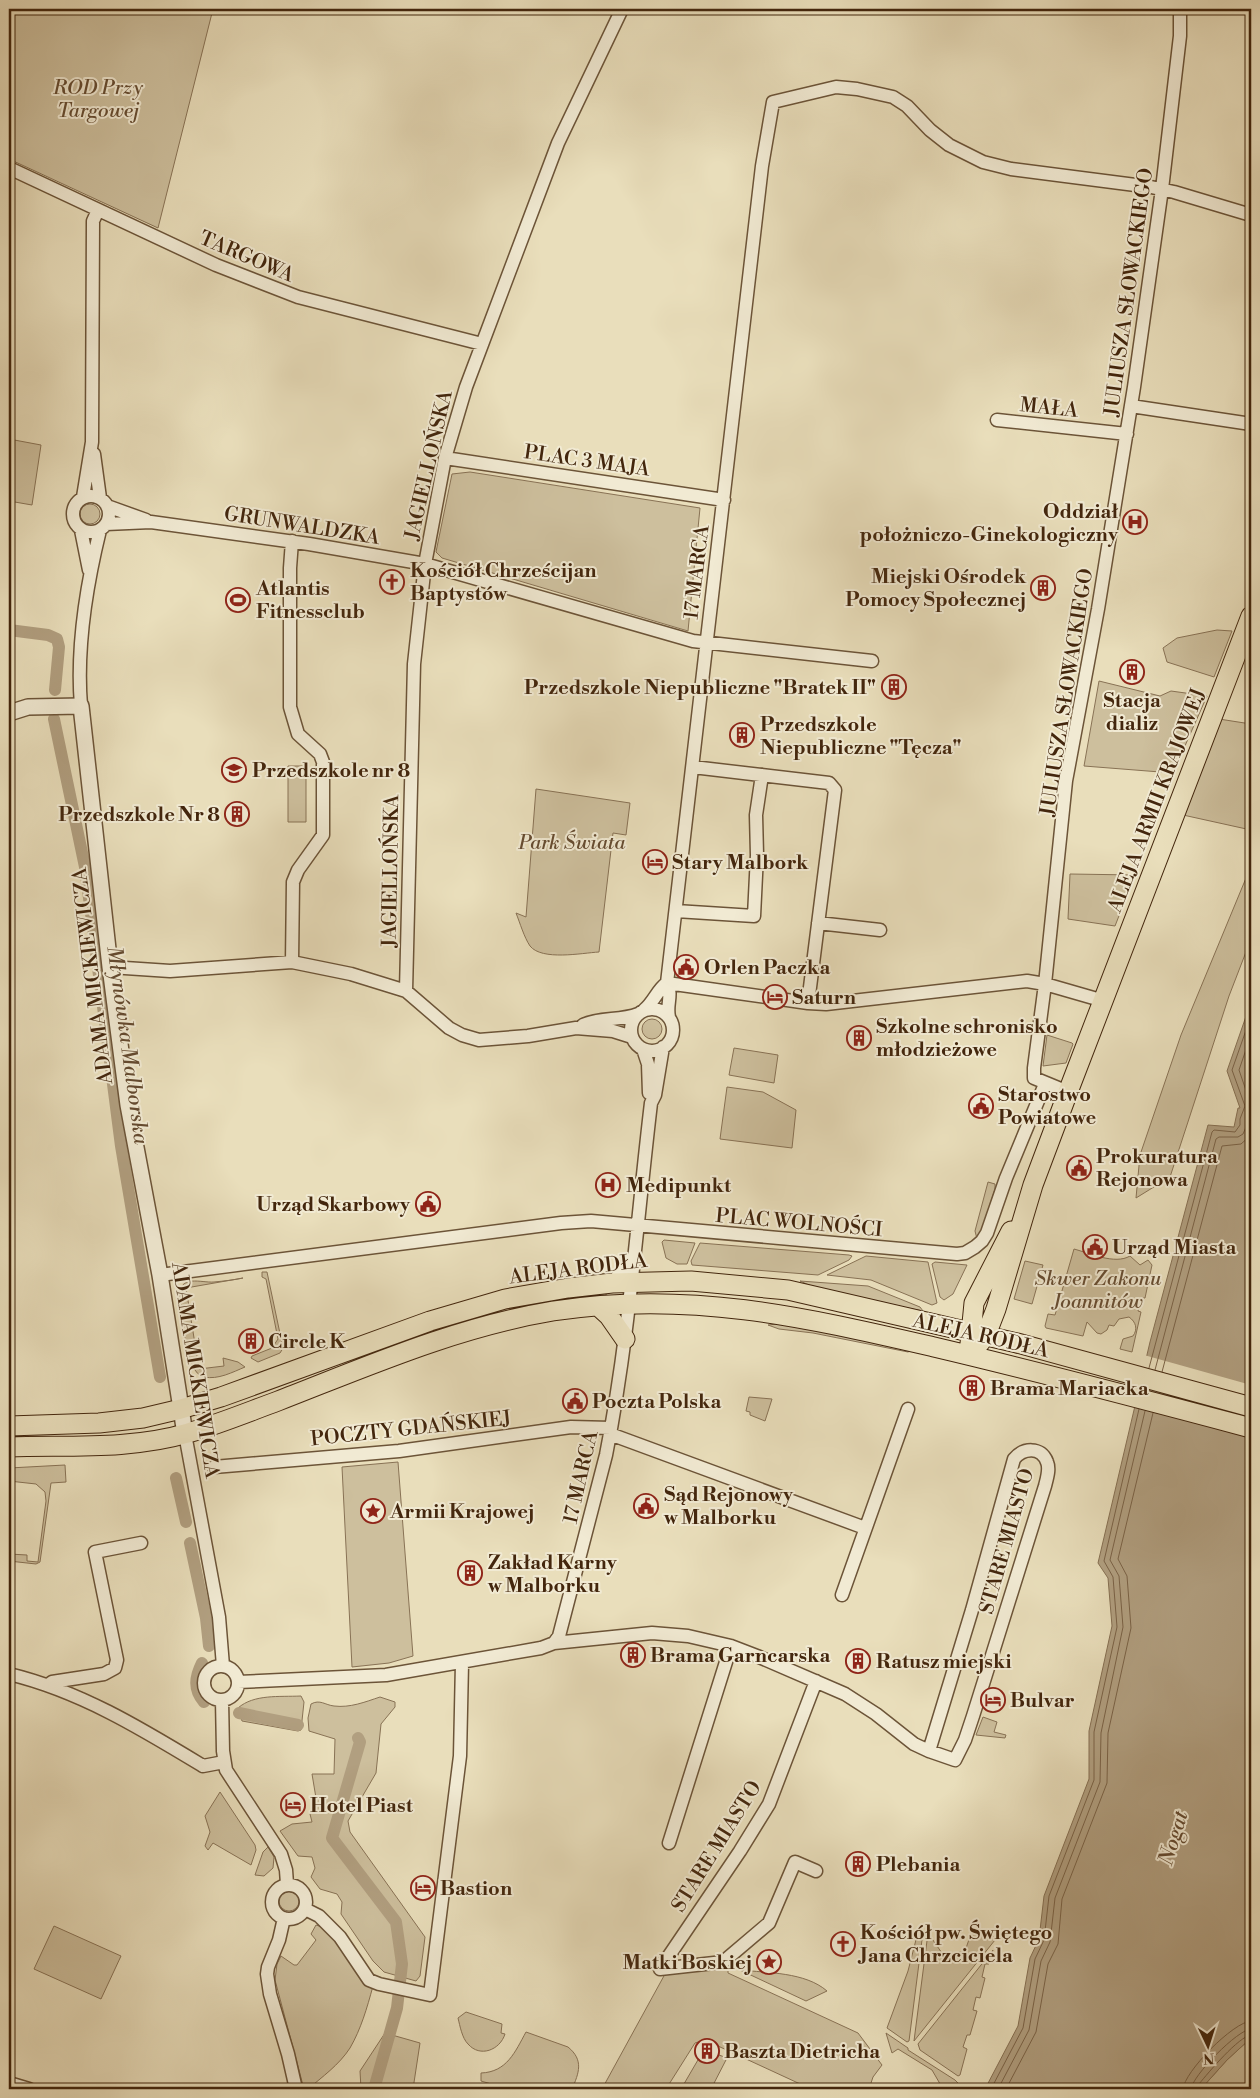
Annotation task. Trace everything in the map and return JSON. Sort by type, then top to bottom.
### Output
[{"type":"main road","name":"ALEJA ARMII KRAJOWEJ","points":[[970,1355],[978,1333],[974,1303],[1034,1185],[1251,616]]},
{"type":"main road","name":"ALEJA RODŁA","points":[[9,1426],[99,1423],[143,1418],[181,1409],[221,1397],[430,1321],[477,1306],[533,1293],[612,1283],[691,1281],[788,1290],[978,1333],[1251,1406]]},
{"type":"main road","name":"ALEJA RODŁA","points":[[9,1447],[135,1444],[185,1434],[222,1422],[429,1343],[551,1312],[598,1306],[679,1303],[769,1312],[821,1321],[1068,1379],[1251,1428]]},
{"type":"main road","points":[[598,1306],[609,1316],[625,1339]]},
{"type":"street","name":"JAGIELLOŃSKA","points":[[406,991],[414,664],[425,564],[445,458],[466,387],[558,143],[622,9]]},
{"type":"street","name":"JULIUSZA SŁOWACKIEGO","points":[[1045,1084],[1034,1078],[1046,984],[1066,781],[1098,609],[1127,434],[1162,189],[1180,36],[1180,9]]},
{"type":"street","name":"17 MARCA","points":[[668,1018],[667,1009],[671,992],[667,983],[762,166],[773,102],[828,88],[842,87],[893,97],[899,100],[945,142],[965,154],[990,165],[1162,189]]},
{"type":"street","name":"TARGOWA","points":[[9,168],[216,265],[298,297],[482,344]]},
{"type":"street","points":[[1162,189],[1251,215]]},
{"type":"street","points":[[83,497],[92,442],[93,221],[98,210]]},
{"type":"street","points":[[1131,406],[1251,424]]},
{"type":"street","name":"MAŁA","points":[[997,420],[1127,434]]},
{"type":"street","points":[[92,442],[104,502],[109,515],[103,527],[90,532],[81,530],[74,522],[72,516],[74,505],[83,497],[95,496],[104,502]]},
{"type":"street","name":"PLAC 3 MAJA","points":[[445,458],[724,500]]},
{"type":"street","name":"GRUNWALDZKA","points":[[104,502],[151,522]]},
{"type":"street","name":"GRUNWALDZKA","points":[[103,527],[151,522],[292,541],[425,564],[690,641],[872,660]]},
{"type":"street","name":"ADAMA MICKIEWICZA","points":[[103,527],[90,574],[81,638],[79,688],[110,967],[128,1105],[160,1274],[185,1434],[219,1617],[223,1666]]},
{"type":"street","name":"ADAMA MICKIEWICZA","points":[[81,530],[90,574]]},
{"type":"street","points":[[292,541],[290,568],[290,707],[298,734],[320,754],[323,762],[323,835],[298,870],[293,882],[292,962]]},
{"type":"street","points":[[9,713],[28,707],[81,706]]},
{"type":"street","points":[[693,767],[829,783],[835,790],[808,1004]]},
{"type":"street","points":[[676,911],[741,916],[754,916],[756,913],[756,815],[762,775]]},
{"type":"street","points":[[818,923],[880,930]]},
{"type":"street","points":[[110,967],[170,971],[292,962],[351,974],[406,991],[449,1028],[462,1035],[479,1040],[528,1036],[576,1028],[613,1031],[632,1037]]},
{"type":"street","points":[[576,1028],[588,1022],[628,1018],[641,1012],[657,1010],[668,1018],[672,1024],[671,1037],[663,1048],[643,1049],[632,1037],[631,1025],[641,1012],[651,1004],[659,988],[667,983],[808,1004],[836,1004],[1027,981],[1046,984],[1104,1001]]},
{"type":"street","name":"17 MARCA","points":[[554,1643],[561,1630],[568,1607],[611,1431],[632,1282],[651,1103],[655,1095],[663,1048]]},
{"type":"street","name":"17 MARCA","points":[[643,1049],[648,1064],[651,1103]]},
{"type":"street","points":[[1045,1084],[1068,1092]]},
{"type":"street","name":"PLAC WOLNOŚCI","points":[[160,1274],[561,1223],[591,1221],[637,1224],[718,1234],[957,1254],[965,1253],[982,1241],[987,1233],[1006,1178],[1045,1084]]},
{"type":"street","points":[[612,1283],[634,1256]]},
{"type":"street","points":[[842,1595],[908,1409]]},
{"type":"street","name":"POCZTY GDAŃSKIEJ","points":[[214,1467],[398,1451],[571,1427],[611,1431],[865,1528]]},
{"type":"street","name":"STARE MIASTO","points":[[238,1682],[386,1675],[462,1664],[541,1648],[554,1643],[652,1633],[688,1636],[731,1646],[816,1681],[855,1700],[914,1744],[928,1751],[955,1760],[965,1740],[1045,1486],[1048,1469],[1047,1461],[1036,1451],[1029,1449],[1014,1459],[972,1610],[928,1751]]},
{"type":"street","points":[[48,1685],[52,1682],[104,1674],[116,1666],[117,1660],[95,1552],[141,1543]]},
{"type":"street","name":"STARE MIASTO","points":[[669,1843],[731,1646]]},
{"type":"street","points":[[305,1909],[319,1916],[340,1937],[369,1980],[426,1994],[460,1759],[462,1664]]},
{"type":"street","points":[[223,1666],[234,1672],[238,1682],[234,1694],[222,1700],[211,1696],[207,1692],[204,1682],[211,1669],[223,1666]]},
{"type":"street","points":[[9,1674],[48,1685],[121,1717],[204,1766],[224,1762]]},
{"type":"street","name":"STARE MIASTO","points":[[816,1681],[769,1804],[740,1851],[660,1969],[723,1962],[769,1923],[795,1862],[816,1871]]},
{"type":"street","points":[[222,1700],[224,1762],[228,1776],[281,1854],[286,1870],[287,1884]]},
{"type":"street","points":[[287,1884],[298,1886],[305,1894],[305,1909],[298,1916],[284,1918],[276,1913],[272,1900],[278,1888],[287,1884]]},
{"type":"street","points":[[284,1918],[279,1940],[267,1974],[270,1994],[288,2054],[296,2089]]},
{"type":"street","points":[[9,2083],[29,2089]]},
{"type":"green space","name":"ROD Przy Targowej","points":[[9,9],[213,9],[158,228],[9,159]]},
{"type":"green space","points":[[9,439],[41,445],[32,505],[9,501]]},
{"type":"green space","points":[[470,472],[700,508],[688,631],[442,558],[436,552],[452,474]]},
{"type":"green space","points":[[90,504],[97,507],[100,514],[97,521],[90,524],[83,521],[80,514],[83,507]]},
{"type":"green space","points":[[1217,630],[1232,631],[1214,677],[1167,662],[1163,648],[1177,638]]},
{"type":"green space","points":[[1099,681],[1160,696],[1171,691],[1207,696],[1173,773],[1084,766]]},
{"type":"green space","points":[[1219,719],[1251,724],[1251,830],[1183,815]]},
{"type":"green space","points":[[288,766],[306,766],[306,822],[288,822]]},
{"type":"green space","name":"Park Świata","points":[[536,789],[630,803],[626,835],[613,833],[599,952],[553,955],[536,951],[530,946],[522,930],[516,913],[526,917]]},
{"type":"green space","points":[[1251,866],[1251,939],[1229,996],[1170,1177],[1136,1198],[1140,1155],[1181,1035]]},
{"type":"green space","points":[[1070,874],[1135,875],[1115,926],[1068,919]]},
{"type":"green space","points":[[652,1019],[659,1022],[662,1029],[659,1036],[652,1039],[645,1036],[642,1029],[645,1022]]},
{"type":"green space","points":[[1047,1035],[1073,1044],[1066,1063],[1043,1066]]},
{"type":"green space","points":[[734,1048],[778,1055],[774,1083],[729,1075]]},
{"type":"green space","points":[[727,1087],[763,1092],[796,1110],[792,1148],[720,1139]]},
{"type":"green space","points":[[988,1182],[995,1184],[995,1189],[982,1230],[977,1239],[975,1231]]},
{"type":"green space","points":[[664,1240],[695,1243],[687,1264],[677,1264],[666,1258],[662,1242]]},
{"type":"green space","points":[[700,1243],[852,1256],[849,1260],[818,1275],[692,1265],[691,1261]]},
{"type":"green space","name":"Skwer Zakonu Joannitów","points":[[1074,1249],[1110,1259],[1130,1256],[1140,1265],[1148,1260],[1152,1265],[1145,1298],[1141,1298],[1138,1311],[1141,1312],[1132,1352],[1120,1349],[1123,1339],[1133,1336],[1136,1328],[1135,1323],[1129,1317],[1119,1319],[1114,1326],[1109,1325],[1107,1330],[1101,1334],[1097,1333],[1087,1322],[1083,1336],[1046,1328],[1048,1314],[1055,1315]]},
{"type":"green space","points":[[866,1256],[928,1262],[937,1303],[932,1305],[871,1280],[827,1275]]},
{"type":"green space","points":[[1025,1261],[1043,1265],[1032,1304],[1014,1299]]},
{"type":"green space","points":[[935,1262],[967,1265],[953,1294],[944,1300],[940,1297],[932,1264]]},
{"type":"green space","points":[[262,1272],[267,1272],[282,1343],[285,1345],[280,1353],[258,1362],[251,1358],[252,1356],[272,1348],[278,1339],[266,1279],[262,1277]]},
{"type":"green space","points":[[231,1280],[186,1288],[199,1369],[224,1366],[223,1358],[238,1362],[245,1367],[220,1376],[204,1377],[198,1373],[189,1355],[183,1328],[181,1289],[187,1282],[192,1281],[214,1282]]},
{"type":"green space","points":[[800,1281],[868,1286],[920,1307],[923,1311],[827,1293]]},
{"type":"green space","points":[[604,1293],[611,1298],[510,1310],[444,1328],[367,1356],[429,1328],[526,1302]]},
{"type":"green space","points":[[786,1323],[914,1349],[908,1352],[813,1333],[779,1329],[768,1325]]},
{"type":"green space","points":[[749,1397],[772,1399],[765,1421],[750,1415],[750,1412],[746,1411]]},
{"type":"green space","points":[[398,1462],[413,1656],[389,1663],[352,1667],[342,1467]]},
{"type":"green space","points":[[65,1465],[66,1482],[51,1483],[40,1562],[36,1564],[9,1561],[9,1554],[27,1555],[27,1561],[38,1562],[46,1501],[45,1492],[36,1484],[9,1481],[9,1468]]},
{"type":"green space","points":[[301,1696],[304,1702],[301,1730],[298,1731],[242,1721],[238,1708],[259,1698]]},
{"type":"green space","points":[[380,1697],[395,1702],[395,1707],[381,1724],[376,1773],[348,1821],[350,1832],[425,1937],[420,1976],[416,1981],[384,1972],[373,1961],[341,1914],[342,1902],[337,1894],[320,1889],[311,1877],[315,1868],[312,1857],[298,1856],[280,1831],[292,1824],[312,1822],[310,1814],[317,1804],[312,1774],[334,1774],[335,1739],[309,1731],[308,1718],[311,1704],[320,1702],[334,1706],[346,1706]]},
{"type":"green space","points":[[983,1717],[997,1722],[994,1732],[1006,1735],[1005,1738],[976,1735]]},
{"type":"green space","points":[[220,1792],[255,1845],[256,1850],[251,1865],[213,1843],[208,1850],[205,1846],[210,1832],[205,1816]]},
{"type":"green space","points":[[268,1847],[274,1857],[273,1868],[264,1876],[255,1875],[263,1852]]},
{"type":"green space","points":[[289,1891],[296,1894],[299,1901],[296,1908],[289,1911],[282,1908],[279,1901],[282,1894]]},
{"type":"green space","points":[[316,1925],[325,1928],[373,1986],[361,2026],[350,2048],[330,2070],[308,2089],[304,2089],[275,1980],[277,1964],[281,1956],[297,1965],[316,1940],[311,1934]]},
{"type":"green space","points":[[54,1926],[121,1956],[101,1999],[34,1969]]},
{"type":"green space","points":[[973,1928],[990,1932],[995,1940],[914,2041],[928,1933],[944,1956],[965,1951]]},
{"type":"green space","points":[[918,1932],[923,1932],[909,2041],[907,2042],[887,2028],[908,1971]]},
{"type":"green space","points":[[993,1950],[989,1964],[985,1964],[982,1977],[985,1978],[980,1998],[976,1997],[973,2010],[977,2011],[970,2035],[967,2035],[963,2047],[967,2049],[960,2075],[958,2076],[920,2050],[918,2044]]},
{"type":"green space","points":[[723,1968],[728,1970],[728,1973],[858,2033],[882,2065],[873,2077],[869,2089],[811,2089],[705,2040],[695,2043],[666,2089],[602,2089],[665,1974]]},
{"type":"green space","points":[[740,1970],[786,1974],[808,1980],[827,1991],[806,2001]]},
{"type":"green space","points":[[466,2012],[502,2024],[501,2033],[505,2034],[499,2044],[489,2050],[478,2051],[468,2044],[458,2018]]},
{"type":"green space","points":[[526,2032],[568,2047],[573,2052],[579,2067],[572,2089],[496,2089],[498,2086],[481,2081],[481,2073],[497,2069],[509,2060]]},
{"type":"green space","points":[[385,2033],[420,2043],[413,2089],[361,2089],[360,2071]]},
{"type":"green space","points":[[886,2033],[908,2048],[908,2050],[955,2080],[958,2083],[957,2089],[943,2089],[932,2070],[898,2049],[892,2053]]},
{"type":"green space","points":[[1251,2038],[1251,2089],[1201,2089],[1227,2060]]},
{"type":"green space","points":[[711,2052],[727,2058],[711,2089],[681,2089],[702,2053],[708,2056]]},
{"type":"water","name":"Nogat","points":[[1251,1002],[1251,2038],[1227,2060],[1201,2089],[985,2089],[1018,2026],[1030,1958],[1039,1939],[1044,1896],[1089,1779],[1089,1731],[1112,1626],[1108,1578],[1098,1563],[1150,1342],[1208,1125],[1234,1127],[1238,1108],[1240,1108],[1227,1071]]},
{"type":"pier","points":[[1144,1355],[1251,1385],[1251,1438],[1133,1405]]},
{"type":"waterway","name":"Młynówka Malborska","points":[[9,630],[48,635],[57,639],[59,647],[55,690]]},
{"type":"waterway","name":"Młynówka Malborska","points":[[54,719],[85,867],[121,1146],[160,1377]]},
{"type":"waterway","name":"Młynówka Malborska","points":[[176,1478],[186,1522]]},
{"type":"waterway","name":"Młynówka Malborska","points":[[190,1543],[206,1618],[209,1646]]},
{"type":"waterway","name":"Młynówka Malborska","points":[[202,1663],[196,1683],[200,1697],[204,1702]]},
{"type":"waterway","name":"Młynówka Malborska","points":[[239,1713],[298,1725]]},
{"type":"waterway","name":"Młynówka Malborska","points":[[358,1738],[360,1742],[332,1838],[396,1922],[402,1964],[397,2008],[374,2089]]},
{"type":"place","name":"Oddział położniczo-Ginekologiczny","points":[[1135,522]]},
{"type":"place","name":"Kościół Chrześcijan Baptystów","points":[[392,582]]},
{"type":"place","name":"Miejski Ośrodek Pomocy Społecznej","points":[[1043,588]]},
{"type":"place","name":"Atlantis Fitnessclub","points":[[238,600]]},
{"type":"place","name":"Stacja dializ","points":[[1132,672]]},
{"type":"place","name":"Przedszkole Niepubliczne \"Bratek II\"","points":[[894,687]]},
{"type":"place","name":"Przedszkole Niepubliczne \"Tęcza\"","points":[[742,735]]},
{"type":"place","name":"Przedszkole nr 8","points":[[234,770]]},
{"type":"place","name":"Przedszkole Nr 8","points":[[237,814]]},
{"type":"place","name":"Stary Malbork","points":[[655,862]]},
{"type":"place","name":"Orlen Paczka","points":[[686,967]]},
{"type":"place","name":"Saturn","points":[[775,997]]},
{"type":"place","name":"Szkolne schronisko młodzieżowe","points":[[859,1038]]},
{"type":"place","name":"Starostwo Powiatowe","points":[[981,1106]]},
{"type":"place","name":"Prokuratura Rejonowa","points":[[1079,1168]]},
{"type":"place","name":"Medipunkt","points":[[608,1185]]},
{"type":"place","name":"Urząd Skarbowy","points":[[428,1204]]},
{"type":"place","name":"Urząd Miasta","points":[[1095,1247]]},
{"type":"place","name":"Circle K","points":[[251,1341]]},
{"type":"place","name":"Brama Mariacka","points":[[972,1388]]},
{"type":"place","name":"Poczta Polska","points":[[575,1401]]},
{"type":"place","name":"Sąd Rejonowy w Malborku","points":[[646,1506]]},
{"type":"place","name":"Armii Krajowej","points":[[373,1511]]},
{"type":"place","name":"Zakład Karny w Malborku","points":[[470,1573]]},
{"type":"place","name":"Brama Garncarska","points":[[633,1655]]},
{"type":"place","name":"Ratusz miejski","points":[[858,1661]]},
{"type":"place","name":"Bulvar","points":[[993,1700]]},
{"type":"place","name":"Hotel Piast","points":[[293,1805]]},
{"type":"place","name":"Plebania","points":[[858,1864]]},
{"type":"place","name":"Bastion","points":[[423,1888]]},
{"type":"place","name":"Kościół pw. Świętego Jana Chrzciciela","points":[[843,1944]]},
{"type":"place","name":"Matki Boskiej","points":[[769,1962]]},
{"type":"place","name":"Baszta Dietricha","points":[[707,2051]]}]
